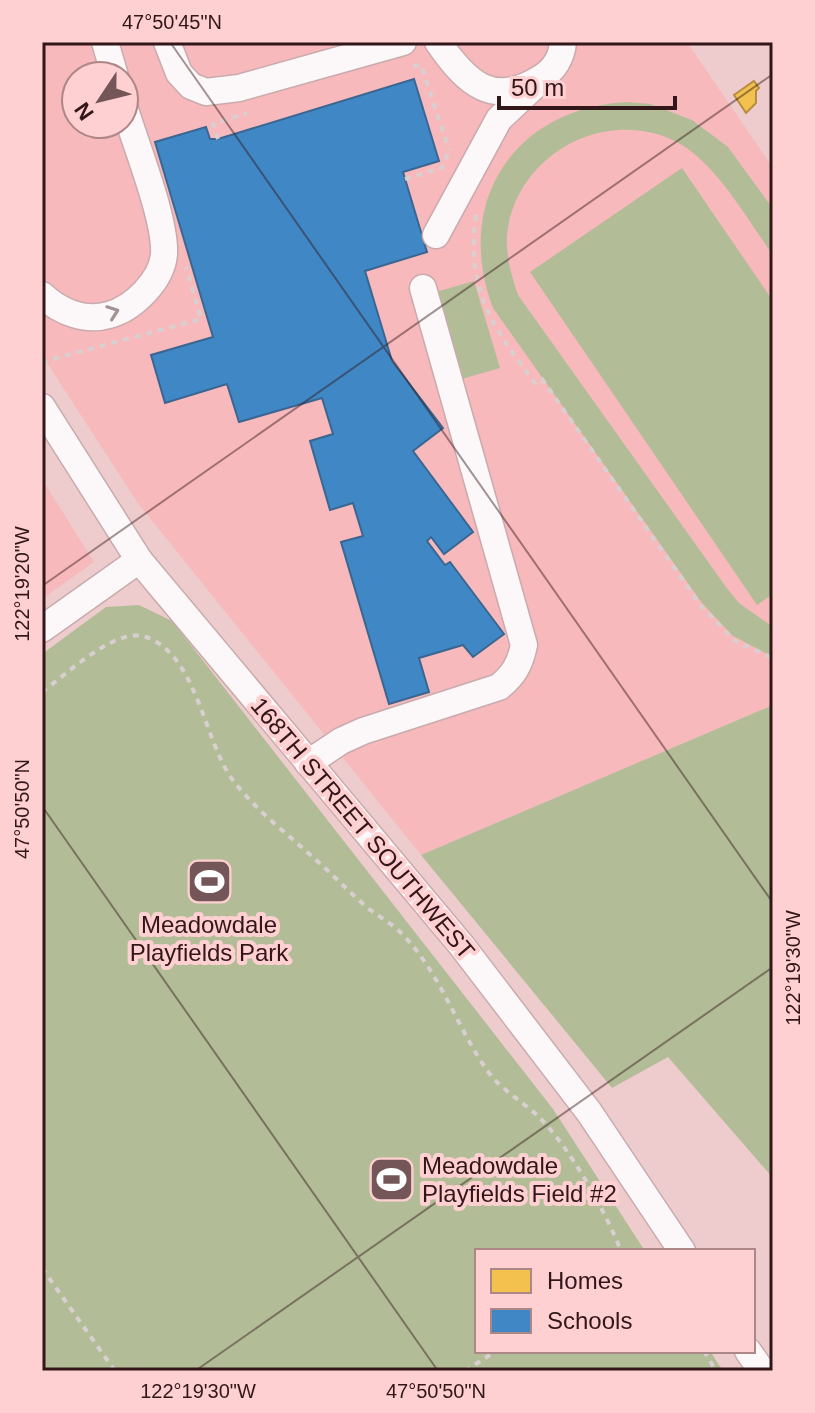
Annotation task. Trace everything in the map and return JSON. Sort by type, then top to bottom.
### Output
[{"type":"street","points":[[167,42],[179,73],[191,86],[206,92],[403,55]]},
{"type":"street","points":[[438,42],[467,77],[487,89],[510,93],[547,74]]},
{"type":"street","points":[[436,235],[499,119],[547,74],[561,57],[563,42]]},
{"type":"street","points":[[42,295],[51,304],[80,316],[94,318],[111,315],[143,294],[161,267],[164,253],[158,215],[135,140]]},
{"type":"street","points":[[308,763],[341,741],[363,731],[499,687],[512,676],[522,654],[524,645],[423,288]]},
{"type":"street","name":"168TH STREET SOUTHWEST","points":[[42,407],[139,560],[471,958],[589,1112],[681,1249]]},
{"type":"street","points":[[42,629],[139,560]]},
{"type":"street","points":[[749,1353],[762,1371]]},
{"type":"path","points":[[403,55],[421,65],[449,150]]},
{"type":"path","points":[[218,139],[213,124],[257,111]]},
{"type":"path","points":[[405,179],[442,168],[449,150],[455,145]]},
{"type":"path","points":[[476,212],[473,243],[475,275],[505,346],[535,383],[542,379],[701,606],[735,641],[773,658]]},
{"type":"path","points":[[42,692],[92,654],[124,638],[145,636],[169,653],[193,686],[218,752],[232,779],[262,811],[370,910],[398,930],[434,976],[491,1077],[539,1118],[556,1137],[604,1214],[620,1249]]},
{"type":"path","points":[[42,1268],[115,1371]]},
{"type":"path","points":[[465,1371],[493,1353]]},
{"type":"path","points":[[705,1353],[716,1371]]},
{"type":"shaded area","points":[[42,42],[687,42],[773,168],[773,705],[421,855],[137,502],[42,355]]},
{"type":"shaded area","points":[[42,479],[94,562],[42,599]]},
{"type":"green space","points":[[627,102],[650,104],[692,120],[728,147],[773,209],[773,255],[729,192],[690,150],[675,141],[647,132],[620,130],[592,135],[567,145],[545,161],[526,182],[514,207],[507,235],[511,273],[518,295],[726,587],[739,603],[773,627],[773,657],[733,636],[702,603],[493,308],[483,269],[481,232],[488,198],[503,168],[524,142],[553,122],[587,108]]},
{"type":"green space","points":[[682,168],[773,301],[773,594],[757,605],[530,272]]},
{"type":"green space","points":[[474,281],[500,368],[448,383],[422,296]]},
{"type":"green space","name":"Meadowdale Playfields Park","points":[[139,605],[172,621],[553,1109],[644,1249],[475,1249],[475,1353],[711,1353],[723,1371],[42,1371],[42,654],[106,607]]},
{"type":"green space","points":[[773,705],[773,1178],[668,1057],[612,1088],[421,855]]},
{"type":"building: Homes","points":[[754,81],[759,88],[756,103],[746,113],[734,95]]},
{"type":"building: Schools","points":[[414,79],[439,161],[403,172],[427,252],[365,271],[392,361],[443,428],[413,451],[473,532],[444,554],[431,537],[427,541],[445,565],[450,562],[504,634],[473,657],[463,645],[419,658],[429,692],[389,704],[341,542],[363,536],[353,503],[330,510],[310,441],[333,434],[322,398],[239,422],[227,384],[165,403],[151,355],[213,337],[155,142],[206,127],[210,139],[218,139]]},
{"type":"place","name":"Meadowdale Playfields Park","points":[[209,882]]},
{"type":"place","name":"Meadowdale Playfields Field #2","points":[[391,1179]]}]
